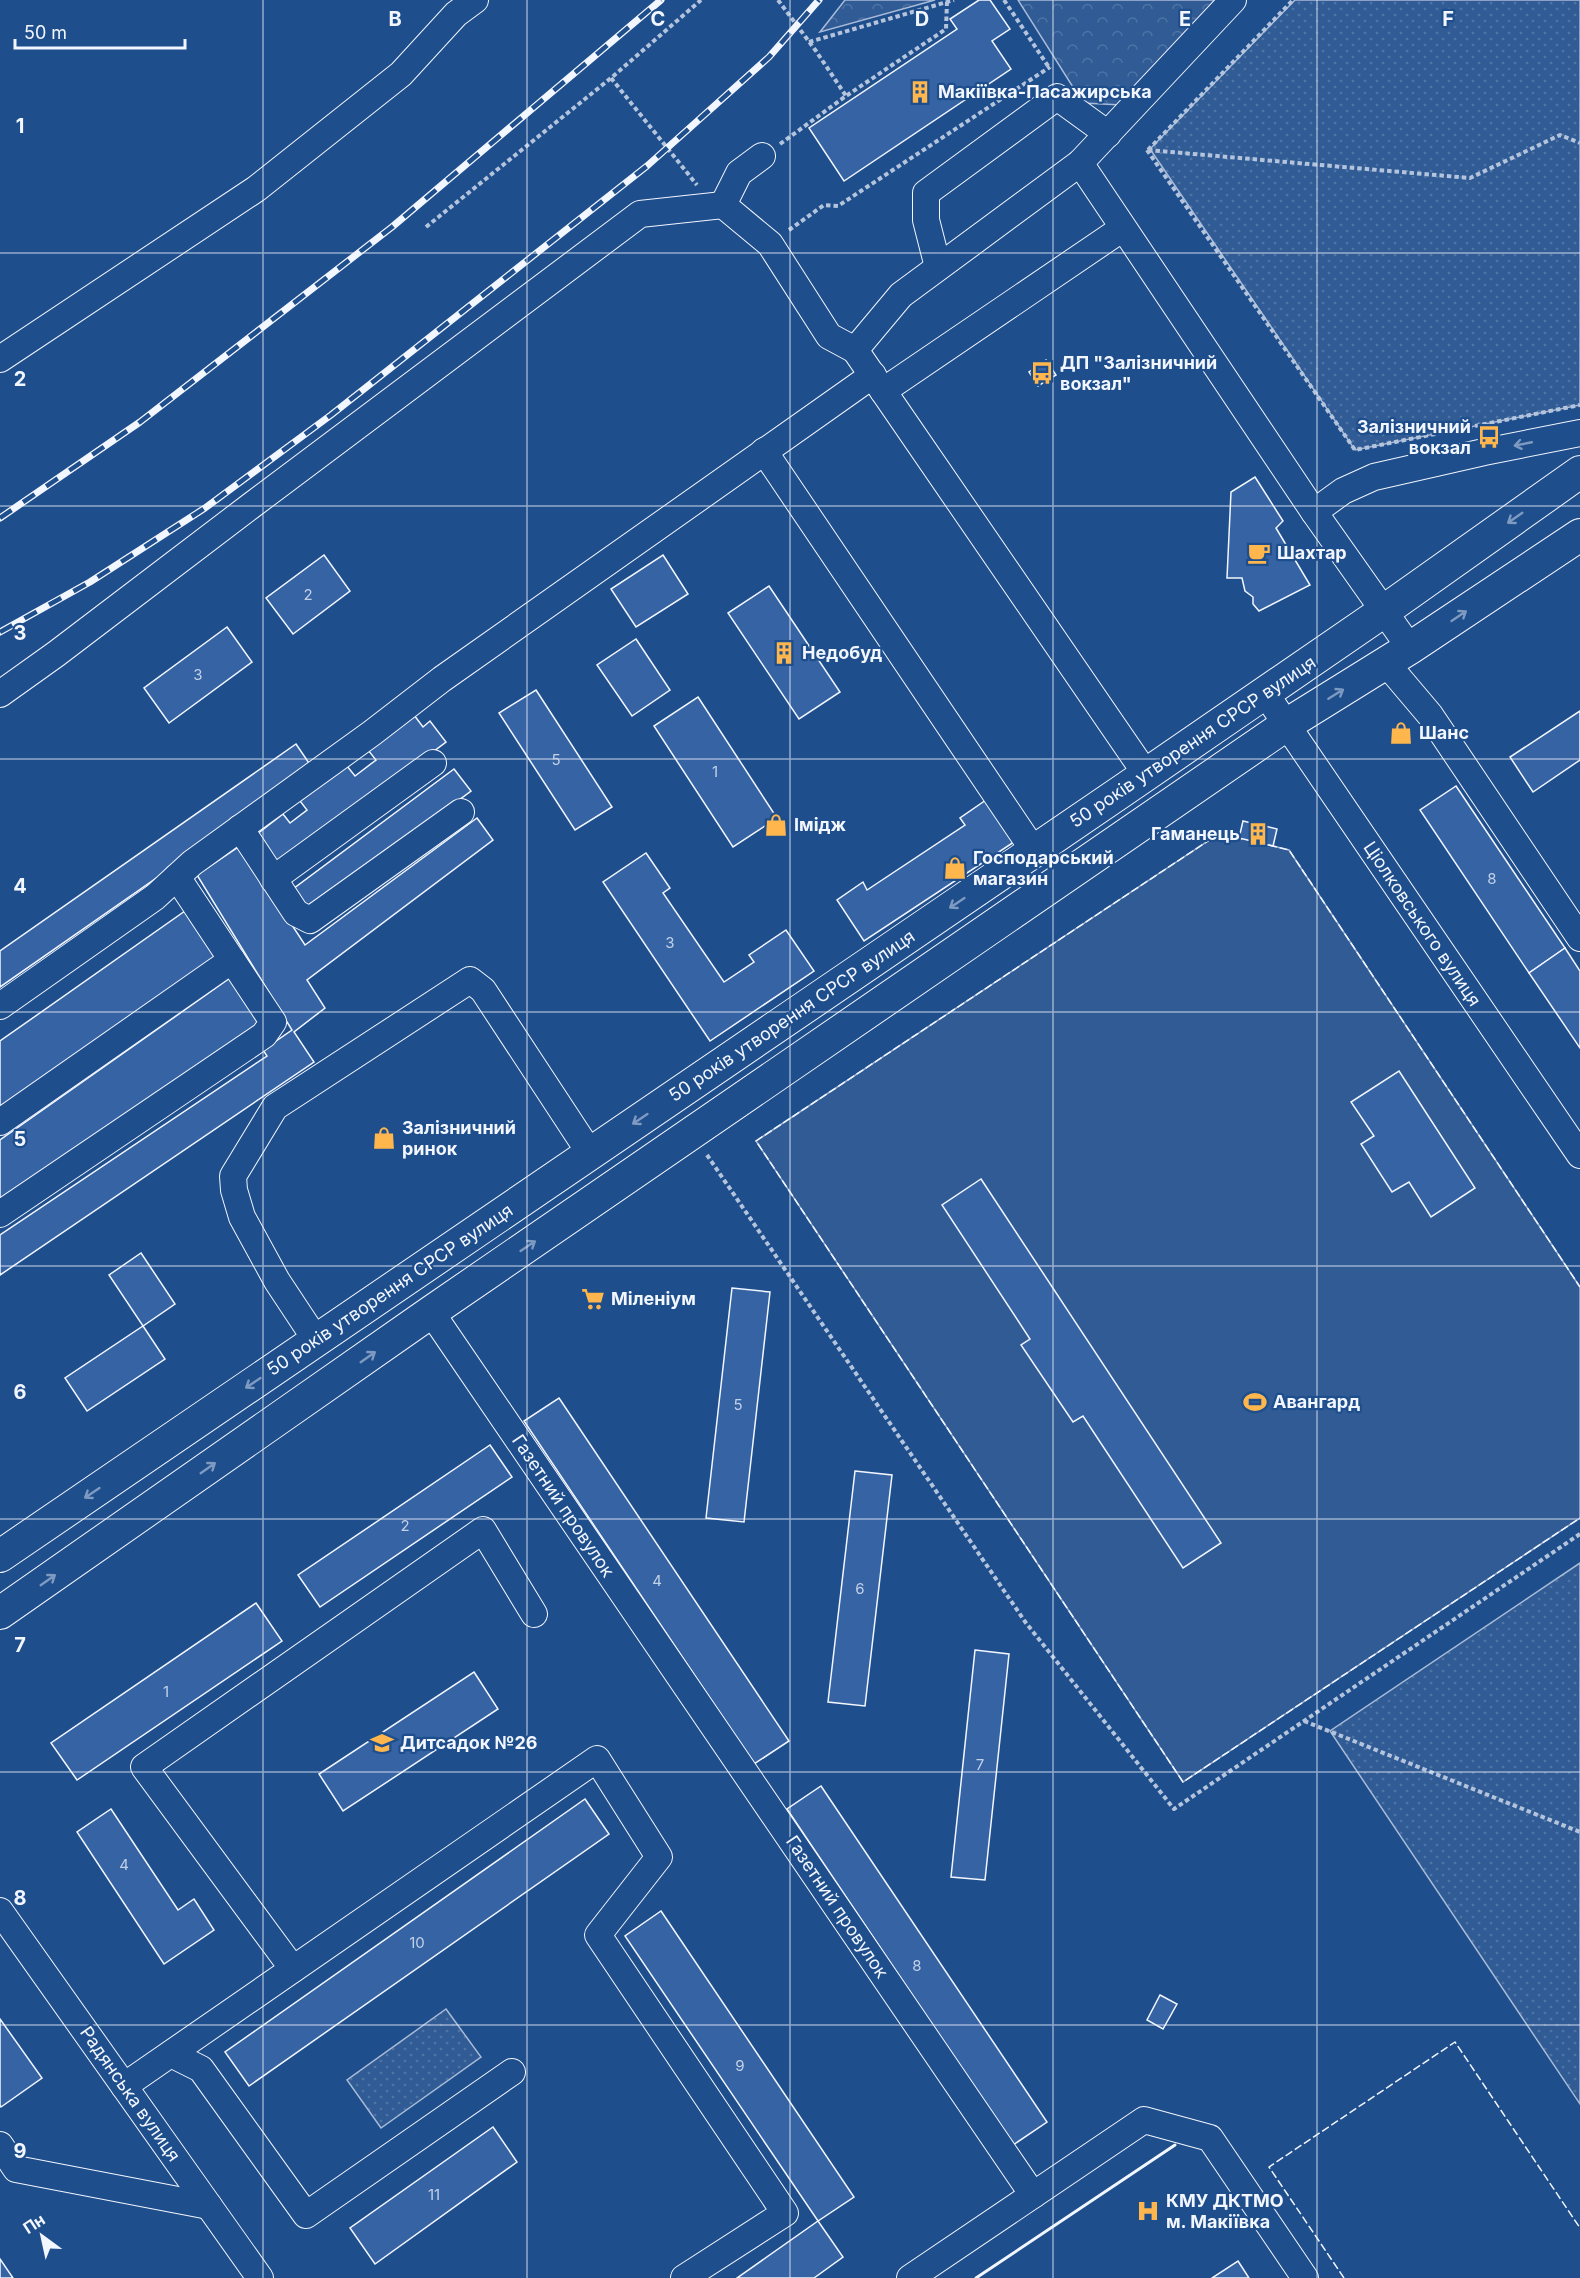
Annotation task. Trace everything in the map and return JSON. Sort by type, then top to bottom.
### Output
[{"type":"main road","name":"50 років утворення СРСР вулиця","points":[[0,1556],[1265,693],[1580,472]]},
{"type":"main road","points":[[0,1613],[431,1312],[1286,725],[1398,655],[1580,535]]},
{"type":"street","points":[[0,359],[256,189],[401,74],[456,14],[475,0]]},
{"type":"street","points":[[855,350],[901,295],[1080,164],[1233,0]]},
{"type":"street","points":[[938,267],[926,220],[926,193],[1057,98],[1107,134]]},
{"type":"street","points":[[0,694],[640,214],[713,198],[762,156]]},
{"type":"street","points":[[1080,164],[1314,512],[1384,611],[1398,655],[1431,715],[1580,938]]},
{"type":"street","points":[[713,198],[770,244],[829,336],[855,350],[1146,774]]},
{"type":"street","points":[[0,1006],[155,897],[192,863],[372,733],[442,679],[764,452],[878,383],[1123,228]]},
{"type":"street","points":[[1314,512],[1343,491],[1374,477],[1580,433]]},
{"type":"street","points":[[764,452],[1034,851]]},
{"type":"street","name":"Ціолковського вулиця","points":[[1265,693],[1580,1155]]},
{"type":"street","points":[[273,879],[433,763]]},
{"type":"street","points":[[240,828],[296,913],[310,920],[461,812]]},
{"type":"street","points":[[0,1214],[264,1035],[273,1022],[177,877]]},
{"type":"street","points":[[0,1122],[232,960]]},
{"type":"street","points":[[316,1340],[277,1281],[242,1217],[234,1190],[233,1176],[275,1107],[470,980],[483,990],[591,1153]]},
{"type":"street","name":"Газетний провулок","points":[[431,1312],[1033,2195]]},
{"type":"street","points":[[294,1969],[144,1767],[483,1530],[534,1614]]},
{"type":"street","points":[[124,2086],[597,1759],[659,1857],[598,1935],[784,2213],[684,2278]]},
{"type":"street","name":"Радянська вулиця","points":[[0,1911],[260,2278]]},
{"type":"street","points":[[171,2054],[201,2069],[306,2215],[513,2072]]},
{"type":"street","points":[[910,2278],[1144,2120],[1210,2138],[1305,2278]]},
{"type":"street","points":[[0,2145],[16,2169],[210,2206]]},
{"type":"path","points":[[426,227],[611,78],[701,0]]},
{"type":"path","points":[[778,0],[846,96]]},
{"type":"path","points":[[809,42],[954,0]]},
{"type":"path","points":[[1004,0],[1050,67],[1057,98]]},
{"type":"path","points":[[1147,150],[1293,0]]},
{"type":"path","points":[[762,156],[946,29],[947,2]]},
{"type":"path","points":[[770,244],[824,205],[838,206],[1050,67]]},
{"type":"path","points":[[611,78],[713,198]]},
{"type":"path","points":[[1147,150],[1470,178],[1560,135],[1580,143]]},
{"type":"path","points":[[1147,150],[1355,450],[1580,405]]},
{"type":"path","points":[[693,1134],[1026,1623],[1174,1809],[1580,1534]]},
{"type":"path","points":[[1304,1721],[1580,1833]]},
{"type":"green space","points":[[845,0],[935,0],[820,32]]},
{"type":"green space","points":[[1018,0],[1220,0],[1122,105],[1083,103]]},
{"type":"green space","points":[[1295,0],[1580,0],[1580,405],[1355,450],[1150,149]]},
{"type":"green space","points":[[1580,1563],[1580,2104],[1330,1731]]},
{"type":"green space","points":[[446,2009],[481,2057],[381,2128],[347,2080]]},
{"type":"shaded area","name":"Авангард","points":[[1220,833],[1289,850],[1580,1287],[1580,1518],[1183,1782],[756,1141]]},
{"type":"building","name":"Макіївка-Пасажирська","points":[[979,0],[990,0],[1010,29],[992,41],[1011,69],[844,181],[809,128],[957,29],[950,19]]},
{"type":"building","name":"ДП \"Залізничний вокзал\"","points":[[1046,360],[1056,375],[1038,386],[1029,372]]},
{"type":"building","name":"Шахтар","points":[[1255,477],[1283,521],[1276,528],[1310,585],[1259,611],[1253,604],[1253,597],[1245,591],[1242,578],[1227,578],[1231,492]]},
{"type":"building","points":[[324,555],[350,591],[293,634],[266,598]]},
{"type":"building","points":[[663,555],[688,594],[636,627],[611,589]]},
{"type":"building","name":"Недобуд","points":[[769,586],[840,692],[799,719],[728,613]]},
{"type":"building","points":[[227,627],[252,662],[169,723],[144,688]]},
{"type":"building","points":[[636,639],[670,690],[632,716],[597,665]]},
{"type":"building","points":[[536,690],[612,807],[575,830],[499,713]]},
{"type":"building","points":[[698,697],[777,818],[733,847],[654,726]]},
{"type":"building","points":[[1580,711],[1580,760],[1533,792],[1510,757]]},
{"type":"building","points":[[414,715],[423,727],[430,721],[446,742],[279,868],[256,835],[283,814],[290,823],[307,810],[300,801],[347,766],[355,776],[376,760],[368,750]]},
{"type":"building","points":[[296,744],[313,769],[0,987],[0,951]]},
{"type":"building","points":[[454,769],[471,791],[309,911],[293,889]]},
{"type":"building","points":[[1456,786],[1565,948],[1529,973],[1420,810]]},
{"type":"building","points":[[986,800],[1014,842],[864,941],[837,900],[863,882],[867,890],[965,825],[960,818]]},
{"type":"building","points":[[477,818],[493,840],[307,980],[325,1008],[294,1032],[314,1062],[0,1275],[0,1235],[267,1056],[263,1050],[292,1030],[197,875],[240,846],[305,945]]},
{"type":"building","name":"Гаманець","points":[[1243,821],[1277,829],[1273,846],[1239,838]]},
{"type":"building","points":[[646,853],[670,888],[663,893],[724,982],[754,962],[749,955],[786,930],[814,971],[710,1041],[603,882]]},
{"type":"building","points":[[185,911],[218,959],[0,1111],[0,1041]]},
{"type":"building","points":[[1565,948],[1580,971],[1580,1048],[1529,973]]},
{"type":"building","points":[[230,978],[263,1024],[0,1203],[0,1140]]},
{"type":"building","points":[[1399,1071],[1475,1188],[1431,1217],[1409,1182],[1392,1192],[1361,1144],[1374,1136],[1351,1102]]},
{"type":"building","points":[[981,1179],[1221,1543],[1183,1568],[1083,1416],[1073,1422],[1021,1345],[1030,1339],[942,1205]]},
{"type":"building","points":[[141,1253],[175,1304],[143,1326],[109,1275]]},
{"type":"building","points":[[732,1288],[770,1292],[744,1522],[706,1518]]},
{"type":"building","points":[[143,1326],[165,1359],[87,1411],[65,1378]]},
{"type":"building","points":[[559,1398],[789,1741],[754,1764],[524,1421]]},
{"type":"building","points":[[490,1445],[512,1477],[320,1607],[298,1575]]},
{"type":"building","points":[[855,1471],[892,1475],[865,1706],[828,1702]]},
{"type":"building","points":[[256,1603],[282,1641],[77,1780],[51,1743]]},
{"type":"building","points":[[975,1650],[1009,1654],[985,1880],[951,1877]]},
{"type":"building","points":[[474,1672],[498,1709],[343,1811],[319,1774]]},
{"type":"building","points":[[821,1786],[1047,2122],[1013,2145],[787,1809]]},
{"type":"building","points":[[585,1799],[609,1834],[249,2086],[225,2052]]},
{"type":"building","points":[[111,1809],[178,1910],[194,1899],[214,1930],[164,1964],[77,1832]]},
{"type":"building","points":[[661,1911],[854,2197],[818,2221],[625,1936]]},
{"type":"building","points":[[1160,1995],[1177,2004],[1163,2029],[1147,2020]]},
{"type":"building","points":[[0,2019],[42,2078],[1,2107],[0,2105]]},
{"type":"building","points":[[493,2127],[517,2162],[375,2264],[350,2228]]},
{"type":"building","points":[[818,2221],[843,2257],[814,2278],[737,2278]]},
{"type":"building","points":[[0,2259],[13,2278],[0,2278]]},
{"type":"building","points":[[1238,2261],[1249,2278],[1212,2278]]},
{"type":"railway","points":[[0,518],[140,422],[392,227],[661,0]]},
{"type":"railway","points":[[0,632],[90,582],[205,508],[331,415],[647,166],[769,57],[819,0]]},
{"type":"fence","points":[[1242,839],[1220,833],[756,1141],[1183,1782],[1580,1518]]},
{"type":"fence","points":[[1269,845],[1289,850],[1580,1287]]},
{"type":"fence","points":[[1344,2278],[1269,2167],[1455,2042],[1580,2228]]},
{"type":"wall","points":[[976,2278],[1175,2145]]},
{"type":"place","name":"Макіївка-Пасажирська","points":[[920,92]]},
{"type":"place","name":"ДП \"Залізничний вокзал\"","points":[[1042,373]]},
{"type":"place","name":"Залізничний вокзал","points":[[1489,437]]},
{"type":"place","name":"Шахтар","points":[[1259,553]]},
{"type":"place","name":"Недобуд","points":[[784,653]]},
{"type":"place","name":"Шанс","points":[[1401,733]]},
{"type":"place","name":"Імідж","points":[[776,825]]},
{"type":"place","name":"Гаманець","points":[[1258,834]]},
{"type":"place","name":"Господарський магазин","points":[[955,868]]},
{"type":"place","name":"Залізничний ринок","points":[[384,1138]]},
{"type":"place","name":"Міленіум","points":[[593,1299]]},
{"type":"place","name":"Авангард","points":[[1255,1402]]},
{"type":"place","name":"Дитсадок №26","points":[[382,1743]]},
{"type":"place","name":"КМУ ДКТМО м. Макіївка","points":[[1148,2211]]}]
